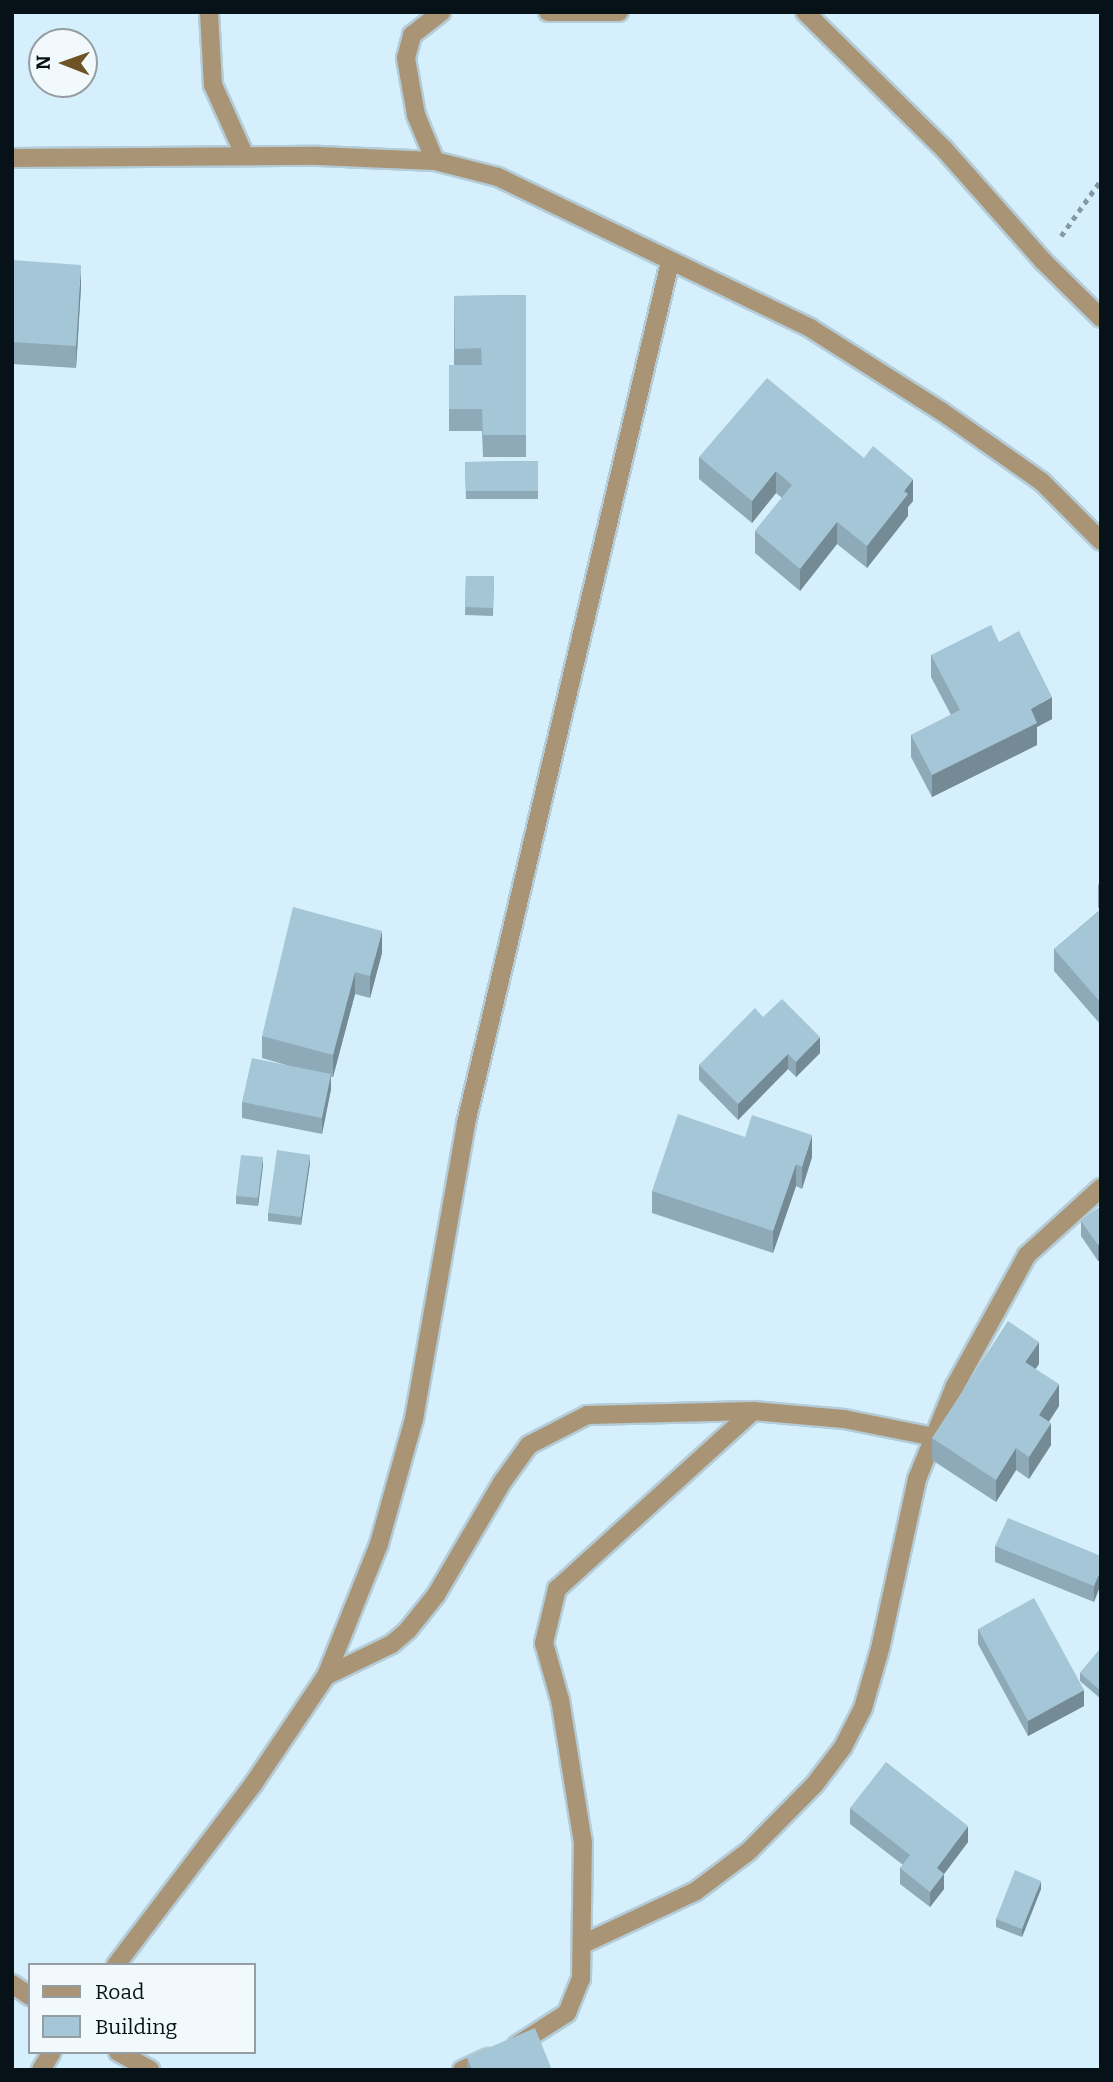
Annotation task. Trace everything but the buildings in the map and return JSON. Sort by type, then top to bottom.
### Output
[{"type":"street","points":[[209,12],[207,41],[213,85],[244,154]]},
{"type":"street","points":[[435,161],[415,115],[406,58],[412,35],[441,12]]},
{"type":"street","points":[[548,12],[619,12]]},
{"type":"street","points":[[805,12],[944,149],[1043,261],[1101,318]]},
{"type":"street","points":[[12,158],[244,154],[435,161],[498,177],[810,328],[941,411],[1042,482],[1101,541]]},
{"type":"street","points":[[118,1963],[254,1783],[326,1676],[379,1544],[414,1419],[466,1123],[670,262]]},
{"type":"street","points":[[583,1944],[696,1891],[749,1851],[815,1784],[843,1747],[863,1708],[917,1479],[933,1437],[986,1326],[1027,1255],[1101,1188]]},
{"type":"street","points":[[326,1676],[393,1644],[408,1630],[436,1595],[503,1481],[529,1446],[552,1430],[587,1415],[753,1410],[844,1419],[933,1437]]},
{"type":"street","points":[[462,2070],[527,2040],[567,2013],[580,1979],[583,1944],[583,1843],[560,1700],[544,1643],[557,1589],[753,1410]]},
{"type":"street","points":[[12,1984],[28,1995]]},
{"type":"street","points":[[41,2070],[51,2054]]},
{"type":"street","points":[[122,2054],[150,2070]]},
{"type":"path","points":[[1043,261],[1101,180]]}]
